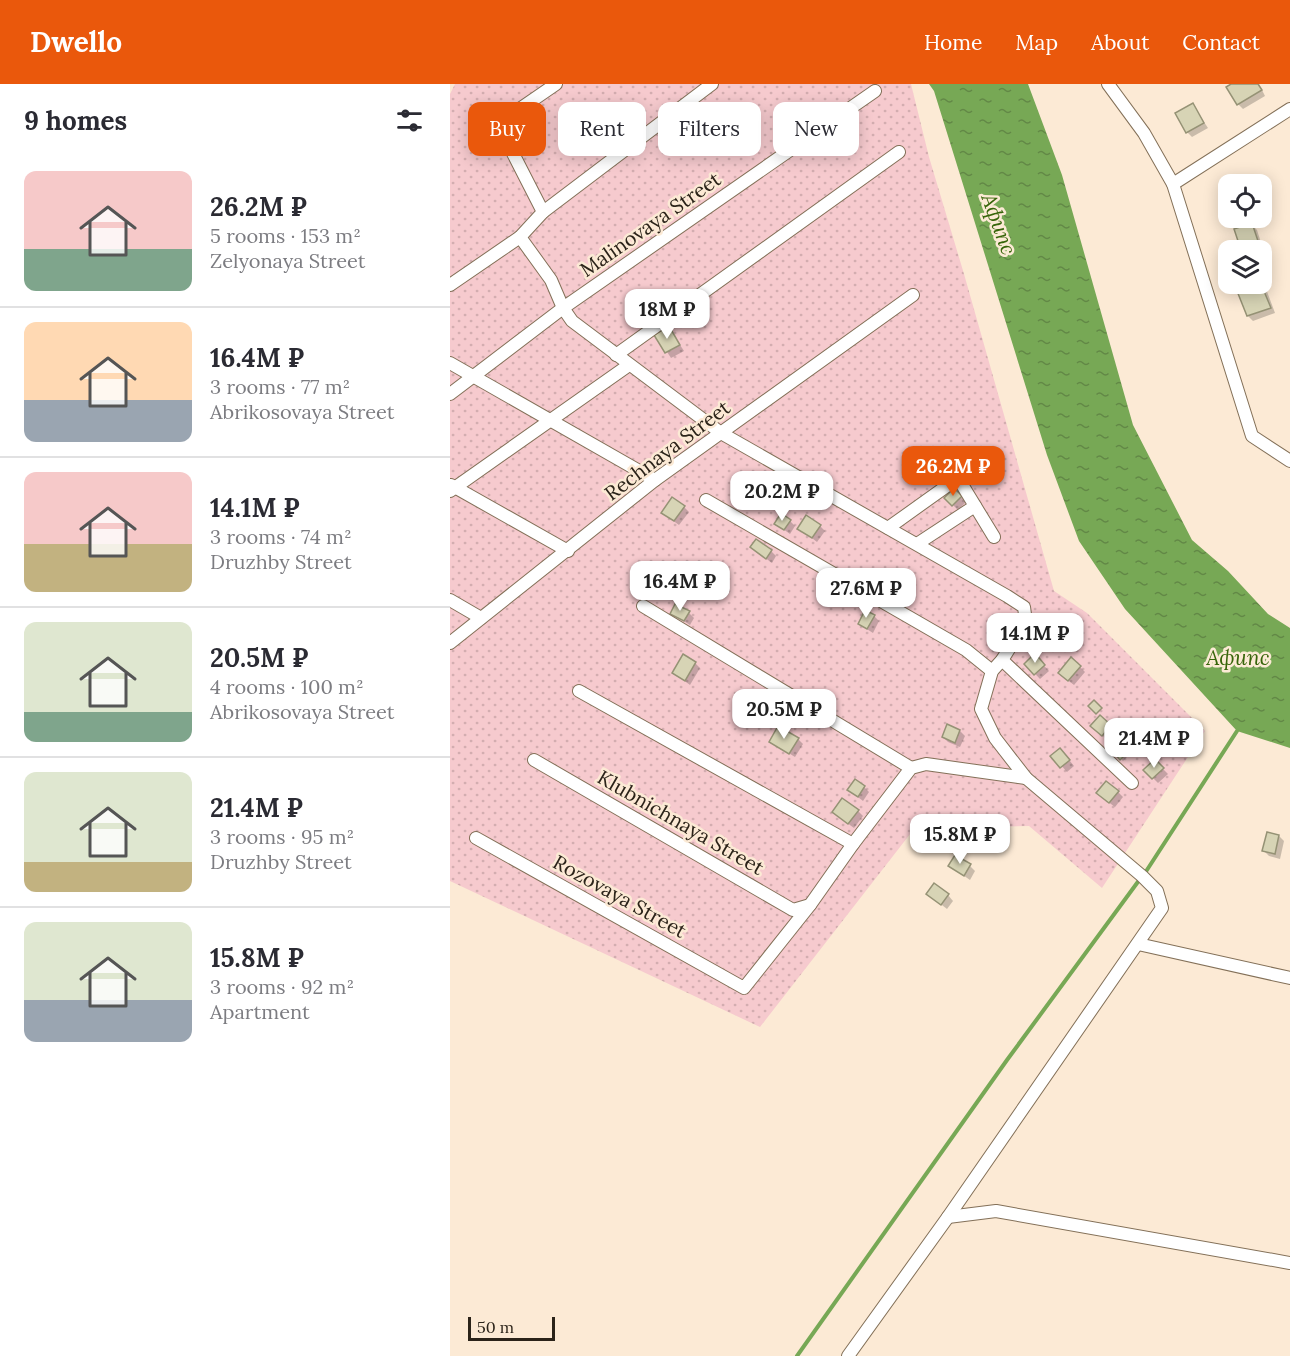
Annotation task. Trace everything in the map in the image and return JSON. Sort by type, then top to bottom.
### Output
[{"type":"street","points":[[543,212],[498,124],[556,84]]},
{"type":"street","points":[[450,285],[520,237],[543,212],[712,84]]},
{"type":"street","points":[[1107,84],[1144,133],[1173,184],[1252,436],[1290,461]]},
{"type":"street","name":"Malinovaya Street","points":[[450,394],[563,308],[875,91]]},
{"type":"street","points":[[1173,184],[1290,109]]},
{"type":"street","points":[[616,355],[899,152]]},
{"type":"street","points":[[520,237],[550,280],[572,321],[721,433],[917,544],[1024,608],[1026,622],[1002,660],[992,671],[981,709],[995,738],[1026,778],[1122,858],[1157,891],[1162,908],[948,1217],[848,1356]]},
{"type":"street","name":"Rechnaya Street","points":[[450,643],[656,480],[913,295]]},
{"type":"street","points":[[450,363],[656,480]]},
{"type":"street","points":[[568,551],[452,488],[552,421],[629,365]]},
{"type":"street","points":[[888,528],[986,458]]},
{"type":"street","points":[[958,478],[994,537]]},
{"type":"street","points":[[706,500],[966,650],[992,671]]},
{"type":"street","points":[[917,544],[975,506]]},
{"type":"street","points":[[450,600],[481,618]]},
{"type":"street","points":[[643,606],[911,768]]},
{"type":"street","points":[[1002,660],[1132,783]]},
{"type":"street","points":[[579,691],[853,844]]},
{"type":"street","name":"Klubnichnaya Street","points":[[534,759],[793,910],[810,905]]},
{"type":"street","points":[[810,905],[911,768],[926,764],[1026,778]]},
{"type":"street","name":"Rozovaya Street","points":[[476,838],[744,988],[810,905]]},
{"type":"street","points":[[1138,944],[1290,978]]},
{"type":"street","points":[[948,1217],[996,1212],[1290,1263]]},
{"type":"shaded area","points":[[455,84],[911,84],[929,157],[1054,591],[1087,613],[1205,731],[1102,888],[1029,826],[914,829],[760,1027],[450,881],[450,94]]},
{"type":"water","name":"Афипс","points":[[929,84],[1028,84],[1062,175],[1133,425],[1192,540],[1228,571],[1268,614],[1290,628],[1290,748],[1237,731],[1125,609],[1079,541],[1047,455],[934,91]]},
{"type":"building","points":[[1231,84],[1258,84],[1262,90],[1237,105],[1226,87]]},
{"type":"building","points":[[1193,103],[1204,123],[1186,133],[1175,113]]},
{"type":"building","points":[[1254,228],[1258,240],[1238,240],[1234,229]]},
{"type":"building","points":[[1238,294],[1265,294],[1271,308],[1247,316]]},
{"type":"building","points":[[669,326],[680,345],[665,353],[654,335]]},
{"type":"building","points":[[954,488],[962,496],[952,506],[944,498]]},
{"type":"building","points":[[672,497],[685,506],[674,521],[661,513]]},
{"type":"building","points":[[781,513],[791,520],[784,530],[774,524]]},
{"type":"building","points":[[806,515],[821,525],[812,538],[797,529]]},
{"type":"building","points":[[756,539],[772,550],[766,559],[750,547]]},
{"type":"building","points":[[675,604],[690,611],[684,621],[670,614]]},
{"type":"building","points":[[865,610],[875,615],[867,629],[858,624]]},
{"type":"building","points":[[1035,653],[1045,665],[1034,675],[1024,664]]},
{"type":"building","points":[[683,654],[696,662],[685,681],[672,673]]},
{"type":"building","points":[[1071,657],[1081,666],[1068,681],[1058,673]]},
{"type":"building","points":[[1094,700],[1102,708],[1096,714],[1088,706]]},
{"type":"building","points":[[1100,715],[1111,725],[1102,736],[1090,726]]},
{"type":"building","points":[[947,724],[960,730],[955,743],[942,737]]},
{"type":"building","points":[[778,726],[799,738],[789,754],[769,742]]},
{"type":"building","points":[[1125,743],[1131,749],[1120,760],[1114,753]]},
{"type":"building","points":[[1060,748],[1070,760],[1060,768],[1050,756]]},
{"type":"building","points":[[1155,759],[1164,768],[1152,779],[1143,770]]},
{"type":"building","points":[[855,779],[865,786],[858,797],[847,790]]},
{"type":"building","points":[[1106,781],[1119,791],[1109,803],[1096,793]]},
{"type":"building","points":[[842,798],[859,810],[848,824],[832,812]]},
{"type":"building","points":[[1267,832],[1279,835],[1275,854],[1262,851]]},
{"type":"building","points":[[955,855],[971,864],[964,876],[948,866]]},
{"type":"building","points":[[934,883],[949,894],[941,905],[926,894]]},
{"type":"waterway","points":[[1145,873],[1237,731]]},
{"type":"waterway","points":[[797,1356],[1007,1060],[1140,879]]}]
